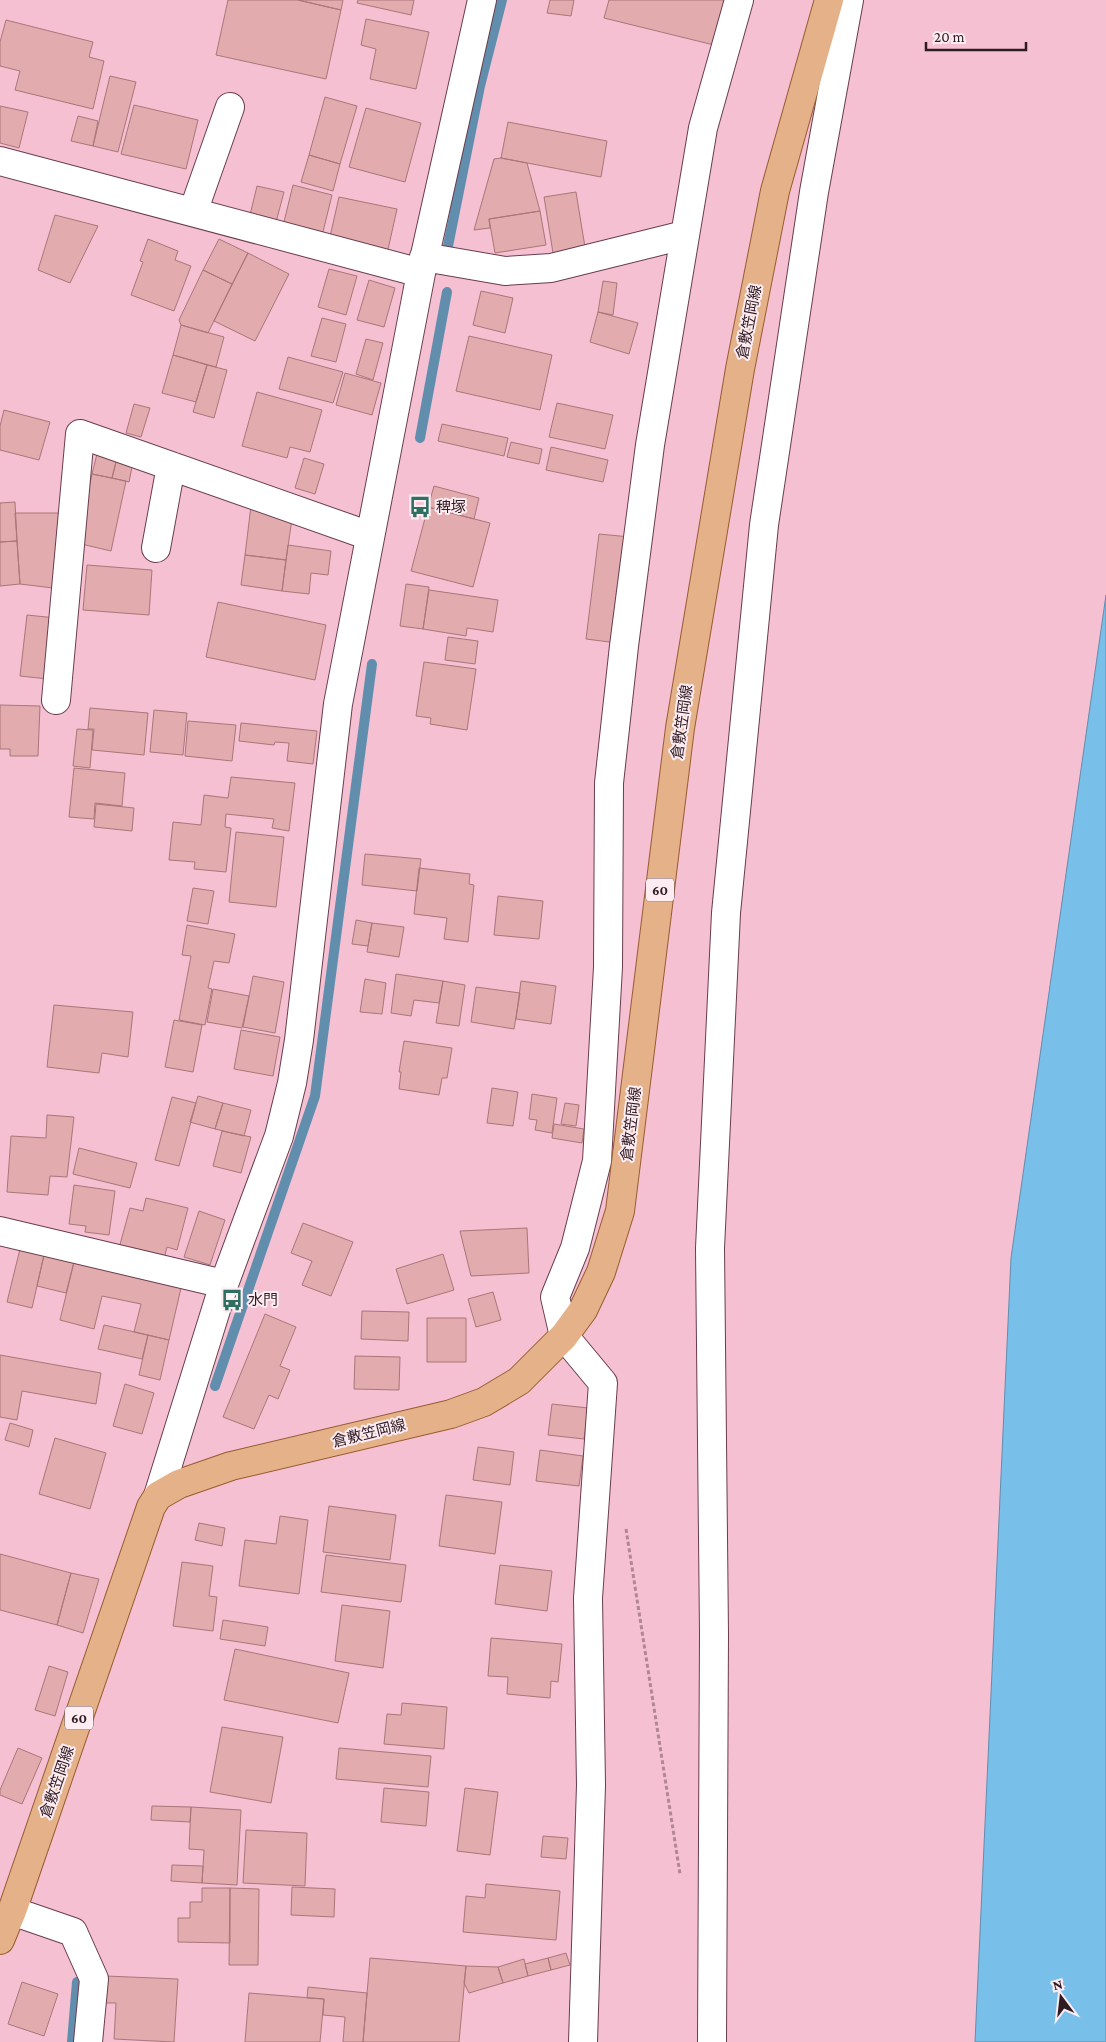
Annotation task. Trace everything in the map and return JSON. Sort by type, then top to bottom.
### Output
[{"type":"main road","name":"倉敷笠岡線","points":[[0,1940],[12,1911],[152,1507],[158,1496],[179,1484],[231,1466],[451,1414],[484,1402],[519,1381],[564,1336],[583,1310],[601,1272],[620,1211],[680,728],[740,369],[775,191],[829,0]]},
{"type":"street","points":[[158,1496],[224,1284],[279,1136],[292,1083],[299,1040],[338,704],[422,265],[482,0]]},
{"type":"street","points":[[583,2042],[590,1786],[588,1598],[602,1383],[564,1336],[555,1297],[575,1248],[597,1161],[608,967],[609,783],[624,646],[650,445],[684,235],[704,128],[739,0]]},
{"type":"street","points":[[712,2042],[714,1634],[710,1248],[726,914],[764,525],[818,173],[849,0]]},
{"type":"street","points":[[193,212],[230,107]]},
{"type":"street","points":[[787,149],[809,154],[815,161],[818,173]]},
{"type":"street","points":[[0,160],[193,212],[422,265],[505,271],[551,268],[684,235]]},
{"type":"street","points":[[56,700],[80,434],[370,536]]},
{"type":"street","points":[[156,548],[171,466]]},
{"type":"street","points":[[0,1231],[224,1284]]},
{"type":"street","points":[[12,1911],[73,1932],[94,1979],[88,2042]]},
{"type":"path","points":[[624,1519],[681,1880]]},
{"type":"water","points":[[1106,595],[1106,2042],[975,2042],[1011,1258]]},
{"type":"building","points":[[228,0],[298,0],[341,10],[326,79],[216,55]]},
{"type":"building","points":[[298,0],[343,0],[341,10]]},
{"type":"building","points":[[358,0],[414,0],[411,15],[357,3]]},
{"type":"building","points":[[550,0],[574,0],[571,16],[547,13]]},
{"type":"building","points":[[609,0],[726,0],[714,45],[604,18]]},
{"type":"building","points":[[366,19],[429,32],[416,89],[370,79],[376,49],[361,45]]},
{"type":"building","points":[[6,20],[93,42],[89,57],[104,61],[93,109],[15,90],[20,71],[0,66],[0,42]]},
{"type":"building","points":[[110,76],[136,82],[118,152],[93,146]]},
{"type":"building","points":[[325,97],[357,106],[340,164],[309,155]]},
{"type":"building","points":[[134,105],[198,120],[186,169],[121,154]]},
{"type":"building","points":[[0,106],[28,112],[19,148],[0,143]]},
{"type":"building","points":[[366,108],[421,123],[405,182],[349,167]]},
{"type":"building","points":[[78,116],[98,121],[93,146],[71,141]]},
{"type":"building","points":[[508,122],[607,141],[601,177],[501,158]]},
{"type":"building","points":[[309,155],[340,164],[333,191],[301,182]]},
{"type":"building","points":[[501,158],[527,163],[540,211],[489,219],[490,228],[474,230],[494,159]]},
{"type":"building","points":[[293,185],[332,195],[322,236],[283,226]]},
{"type":"building","points":[[257,186],[284,192],[276,222],[250,215]]},
{"type":"building","points":[[576,192],[585,247],[553,253],[544,197]]},
{"type":"building","points":[[339,197],[397,209],[387,254],[329,241]]},
{"type":"building","points":[[540,211],[546,245],[495,253],[489,219]]},
{"type":"building","points":[[55,215],[98,226],[70,283],[38,270]]},
{"type":"building","points":[[148,239],[178,251],[175,260],[191,266],[174,311],[131,295],[143,262],[140,261]]},
{"type":"building","points":[[219,239],[248,253],[232,284],[203,270]]},
{"type":"building","points":[[248,253],[289,274],[255,341],[214,321]]},
{"type":"building","points":[[329,269],[357,276],[346,315],[318,307]]},
{"type":"building","points":[[203,270],[232,284],[208,333],[181,325],[179,320]]},
{"type":"building","points":[[369,280],[395,288],[384,327],[357,320]]},
{"type":"building","points":[[603,281],[617,283],[613,315],[598,312]]},
{"type":"building","points":[[481,291],[513,298],[505,333],[473,325]]},
{"type":"building","points":[[598,312],[638,323],[629,354],[590,342]]},
{"type":"building","points":[[322,318],[346,324],[336,362],[311,356]]},
{"type":"building","points":[[181,325],[224,337],[216,367],[173,355]]},
{"type":"building","points":[[469,336],[552,355],[540,410],[456,391]]},
{"type":"building","points":[[366,339],[383,343],[373,380],[356,374]]},
{"type":"building","points":[[173,355],[207,365],[196,402],[162,393]]},
{"type":"building","points":[[288,357],[343,372],[333,403],[279,389]]},
{"type":"building","points":[[207,365],[227,370],[214,418],[193,412]]},
{"type":"building","points":[[345,373],[381,383],[372,415],[336,405]]},
{"type":"building","points":[[257,392],[322,410],[310,452],[290,447],[287,458],[242,446]]},
{"type":"building","points":[[557,403],[613,415],[605,449],[549,437]]},
{"type":"building","points":[[134,404],[150,408],[141,437],[126,433]]},
{"type":"building","points":[[4,410],[50,422],[39,460],[0,450],[0,426]]},
{"type":"building","points":[[442,424],[508,438],[504,456],[438,441]]},
{"type":"building","points":[[511,442],[542,449],[539,464],[507,457]]},
{"type":"building","points":[[551,447],[608,460],[603,482],[546,470]]},
{"type":"building","points":[[97,454],[117,458],[112,478],[92,474]]},
{"type":"building","points":[[117,458],[133,462],[129,482],[112,478]]},
{"type":"building","points":[[304,458],[324,464],[315,494],[295,488]]},
{"type":"building","points":[[92,474],[126,481],[111,551],[77,543]]},
{"type":"building","points":[[434,486],[479,498],[474,519],[428,507]]},
{"type":"building","points":[[15,502],[17,541],[0,542],[0,503]]},
{"type":"building","points":[[251,506],[293,512],[286,560],[245,555]]},
{"type":"building","points":[[428,507],[490,523],[473,587],[411,571]]},
{"type":"building","points":[[15,513],[59,513],[53,588],[20,584]]},
{"type":"building","points":[[599,534],[630,537],[617,643],[586,639]]},
{"type":"building","points":[[17,541],[20,584],[0,586],[0,542]]},
{"type":"building","points":[[288,545],[331,551],[328,575],[311,573],[309,594],[282,591]]},
{"type":"building","points":[[245,555],[286,560],[282,591],[241,585]]},
{"type":"building","points":[[87,565],[152,570],[149,615],[83,610]]},
{"type":"building","points":[[406,584],[429,587],[423,629],[400,626]]},
{"type":"building","points":[[429,590],[498,600],[493,632],[467,628],[466,636],[423,629]]},
{"type":"building","points":[[218,602],[326,625],[315,680],[206,657]]},
{"type":"building","points":[[27,615],[56,618],[48,679],[20,676]]},
{"type":"building","points":[[448,637],[478,641],[475,664],[445,660]]},
{"type":"building","points":[[424,662],[476,669],[467,730],[430,724],[431,718],[416,716]]},
{"type":"building","points":[[0,705],[40,706],[38,756],[10,756],[10,749],[0,749]]},
{"type":"building","points":[[90,708],[148,713],[144,755],[92,750],[94,729],[88,729]]},
{"type":"building","points":[[154,710],[187,713],[183,755],[150,752]]},
{"type":"building","points":[[188,721],[236,725],[232,761],[185,756]]},
{"type":"building","points":[[241,723],[317,731],[313,764],[287,761],[289,743],[275,742],[274,745],[239,741]]},
{"type":"building","points":[[77,729],[93,730],[90,768],[73,766]]},
{"type":"building","points":[[74,768],[125,773],[122,806],[95,803],[94,819],[69,817]]},
{"type":"building","points":[[231,777],[295,783],[289,831],[272,828],[274,819],[226,814],[225,827],[231,828],[226,872],[194,869],[195,862],[169,860],[173,822],[201,825],[204,795],[228,798]]},
{"type":"building","points":[[96,804],[134,808],[132,831],[94,827]]},
{"type":"building","points":[[236,832],[284,837],[276,907],[229,902]]},
{"type":"building","points":[[365,854],[421,859],[417,891],[362,885]]},
{"type":"building","points":[[419,868],[470,874],[469,884],[474,885],[468,942],[444,939],[447,918],[414,914]]},
{"type":"building","points":[[193,888],[214,891],[208,924],[187,921]]},
{"type":"building","points":[[498,896],[543,901],[539,939],[494,935]]},
{"type":"building","points":[[356,920],[372,923],[368,946],[352,944]]},
{"type":"building","points":[[372,923],[404,927],[399,957],[367,952]]},
{"type":"building","points":[[187,925],[235,934],[229,963],[214,961],[208,988],[212,989],[205,1025],[179,1020],[191,956],[182,955]]},
{"type":"building","points":[[396,974],[443,981],[439,1003],[414,1000],[411,1016],[391,1013]]},
{"type":"building","points":[[253,976],[284,982],[275,1033],[243,1027]]},
{"type":"building","points":[[365,979],[386,983],[382,1014],[360,1012]]},
{"type":"building","points":[[443,981],[465,985],[459,1026],[436,1023]]},
{"type":"building","points":[[521,981],[556,986],[551,1024],[516,1019]]},
{"type":"building","points":[[476,987],[520,993],[514,1029],[471,1022]]},
{"type":"building","points":[[213,989],[249,996],[242,1028],[207,1022]]},
{"type":"building","points":[[54,1005],[133,1012],[128,1057],[102,1053],[99,1073],[47,1067]]},
{"type":"building","points":[[174,1020],[202,1025],[193,1072],[165,1067]]},
{"type":"building","points":[[241,1030],[280,1037],[273,1076],[234,1069]]},
{"type":"building","points":[[404,1041],[452,1048],[447,1078],[442,1078],[439,1095],[399,1089],[401,1072],[399,1072]]},
{"type":"building","points":[[492,1088],[518,1092],[513,1126],[487,1123]]},
{"type":"building","points":[[532,1094],[557,1098],[552,1133],[535,1130],[537,1120],[529,1119]]},
{"type":"building","points":[[198,1096],[223,1103],[215,1129],[190,1122]]},
{"type":"building","points":[[172,1097],[196,1103],[179,1166],[155,1160]]},
{"type":"building","points":[[223,1103],[251,1110],[244,1136],[215,1129]]},
{"type":"building","points":[[565,1103],[579,1105],[576,1126],[561,1124]]},
{"type":"building","points":[[47,1115],[74,1117],[67,1177],[50,1176],[48,1195],[7,1192],[11,1136],[46,1138]]},
{"type":"building","points":[[554,1124],[584,1129],[582,1143],[552,1138]]},
{"type":"building","points":[[222,1131],[251,1137],[241,1173],[213,1166]]},
{"type":"building","points":[[79,1148],[137,1163],[130,1188],[73,1174]]},
{"type":"building","points":[[74,1185],[115,1191],[109,1235],[85,1232],[86,1226],[69,1224]]},
{"type":"building","points":[[146,1198],[188,1208],[177,1250],[167,1247],[164,1259],[119,1248],[130,1208],[143,1211]]},
{"type":"building","points":[[199,1211],[225,1220],[210,1265],[184,1257]]},
{"type":"building","points":[[303,1223],[353,1242],[331,1296],[302,1285],[312,1261],[291,1253]]},
{"type":"building","points":[[527,1228],[529,1273],[471,1276],[460,1231]]},
{"type":"building","points":[[20,1249],[44,1255],[32,1308],[7,1302]]},
{"type":"building","points":[[443,1254],[454,1290],[407,1304],[396,1269]]},
{"type":"building","points":[[44,1255],[74,1262],[66,1293],[37,1286]]},
{"type":"building","points":[[74,1262],[181,1288],[169,1340],[134,1332],[141,1304],[102,1296],[94,1329],[60,1320]]},
{"type":"building","points":[[493,1292],[501,1320],[476,1327],[468,1299]]},
{"type":"building","points":[[362,1311],[409,1312],[408,1341],[361,1339]]},
{"type":"building","points":[[265,1314],[296,1327],[280,1366],[290,1370],[278,1399],[269,1395],[254,1429],[223,1417]]},
{"type":"building","points":[[427,1318],[466,1318],[466,1362],[427,1362]]},
{"type":"building","points":[[104,1325],[148,1335],[142,1359],[98,1349]]},
{"type":"building","points":[[148,1335],[169,1340],[160,1380],[139,1375]]},
{"type":"building","points":[[0,1355],[101,1373],[96,1404],[22,1391],[17,1420],[0,1417]]},
{"type":"building","points":[[355,1356],[400,1357],[399,1390],[354,1389]]},
{"type":"building","points":[[125,1384],[154,1393],[142,1434],[113,1426]]},
{"type":"building","points":[[552,1404],[588,1408],[584,1439],[548,1435]]},
{"type":"building","points":[[10,1423],[33,1430],[29,1447],[5,1440]]},
{"type":"building","points":[[55,1438],[106,1453],[90,1509],[39,1494]]},
{"type":"building","points":[[478,1447],[514,1452],[510,1485],[473,1480]]},
{"type":"building","points":[[540,1450],[583,1456],[579,1486],[536,1481]]},
{"type":"building","points":[[446,1495],[502,1502],[495,1554],[439,1546]]},
{"type":"building","points":[[329,1506],[396,1515],[390,1560],[323,1552]]},
{"type":"building","points":[[280,1516],[308,1520],[299,1594],[239,1586],[245,1540],[276,1544]]},
{"type":"building","points":[[199,1523],[225,1528],[222,1546],[195,1540]]},
{"type":"building","points":[[0,1554],[71,1573],[57,1625],[0,1610]]},
{"type":"building","points":[[326,1555],[406,1565],[401,1602],[321,1592]]},
{"type":"building","points":[[182,1562],[213,1566],[209,1596],[217,1597],[213,1631],[173,1626]]},
{"type":"building","points":[[500,1565],[552,1571],[547,1611],[495,1604]]},
{"type":"building","points":[[71,1573],[99,1579],[83,1633],[57,1625]]},
{"type":"building","points":[[342,1605],[390,1611],[383,1668],[335,1661]]},
{"type":"building","points":[[223,1620],[268,1627],[265,1646],[220,1639]]},
{"type":"building","points":[[491,1638],[562,1644],[558,1682],[551,1681],[550,1698],[507,1694],[508,1677],[488,1676]]},
{"type":"building","points":[[235,1649],[349,1673],[338,1723],[224,1700]]},
{"type":"building","points":[[49,1666],[68,1672],[55,1716],[35,1710]]},
{"type":"building","points":[[402,1703],[447,1707],[444,1749],[384,1744],[387,1714],[401,1715]]},
{"type":"building","points":[[222,1727],[283,1737],[271,1803],[210,1792]]},
{"type":"building","points":[[18,1748],[42,1758],[22,1804],[0,1795],[0,1790]]},
{"type":"building","points":[[339,1748],[431,1756],[428,1787],[336,1779]]},
{"type":"building","points":[[384,1788],[429,1792],[426,1826],[381,1822]]},
{"type":"building","points":[[465,1788],[498,1792],[490,1855],[457,1851]]},
{"type":"building","points":[[152,1806],[191,1807],[190,1822],[151,1820]]},
{"type":"building","points":[[191,1807],[241,1810],[237,1885],[202,1883],[204,1850],[189,1849]]},
{"type":"building","points":[[246,1830],[307,1833],[305,1886],[243,1883]]},
{"type":"building","points":[[543,1836],[568,1838],[566,1859],[541,1857]]},
{"type":"building","points":[[172,1865],[203,1866],[202,1883],[171,1881]]},
{"type":"building","points":[[486,1884],[560,1891],[556,1940],[463,1932],[466,1896],[485,1898]]},
{"type":"building","points":[[292,1887],[335,1889],[334,1917],[291,1915]]},
{"type":"building","points":[[202,1888],[230,1888],[230,1943],[178,1942],[178,1918],[190,1918],[190,1902],[202,1902]]},
{"type":"building","points":[[230,1888],[259,1889],[258,1965],[229,1965]]},
{"type":"building","points":[[566,1953],[570,1965],[551,1970],[548,1958]]},
{"type":"building","points":[[370,1958],[466,1966],[459,2042],[363,2042]]},
{"type":"building","points":[[548,1958],[551,1970],[528,1976],[525,1964]]},
{"type":"building","points":[[524,1959],[528,1976],[503,1983],[498,1967]]},
{"type":"building","points":[[466,1966],[498,1967],[503,1983],[469,1993],[464,1983]]},
{"type":"building","points":[[106,1976],[178,1979],[174,2042],[114,2039],[116,2003],[105,2003]]},
{"type":"building","points":[[22,1982],[58,1994],[44,2036],[8,2024]]},
{"type":"building","points":[[308,1987],[367,1993],[363,2042],[343,2042],[345,2017],[323,2015],[324,1999],[307,1998]]},
{"type":"building","points":[[249,1993],[324,1999],[320,2042],[245,2042]]},
{"type":"waterway","points":[[448,246],[480,86],[502,0]]},
{"type":"waterway","points":[[420,438],[447,292]]},
{"type":"waterway","points":[[215,1386],[315,1096],[372,664]]},
{"type":"waterway","points":[[72,2042],[77,1982]]},
{"type":"place","name":"稗塚","points":[[420,507]]},
{"type":"place","name":"水門","points":[[232,1300]]}]
